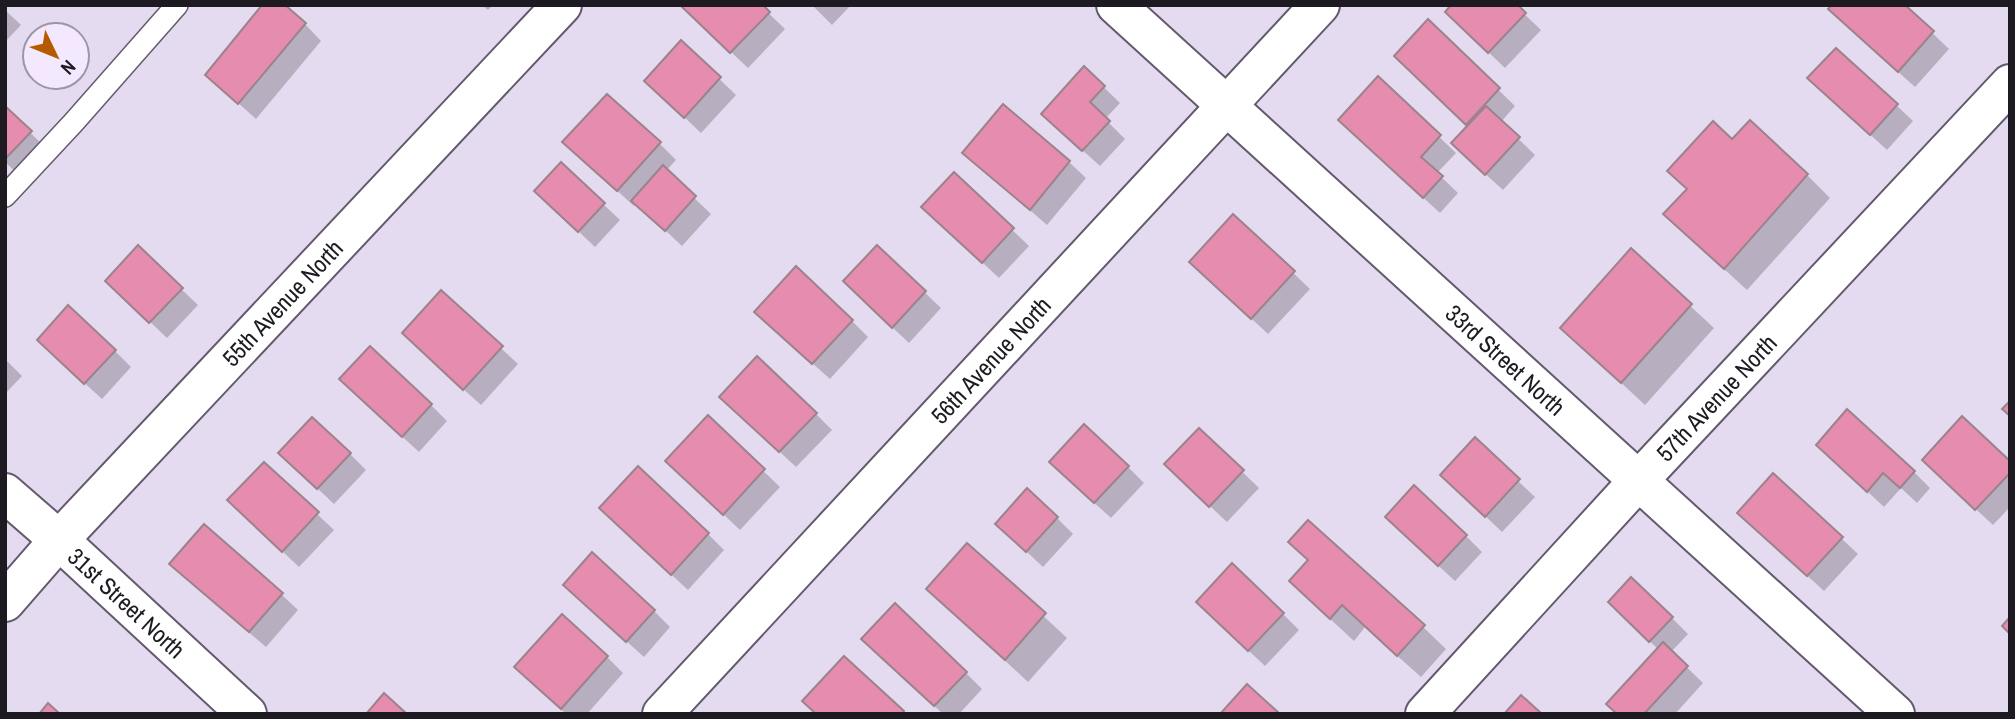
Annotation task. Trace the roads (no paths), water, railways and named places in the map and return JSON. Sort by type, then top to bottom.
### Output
[{"type":"street","name":"55th Avenue North","points":[[5,602],[562,5]]},
{"type":"street","name":"33rd Street North","points":[[1116,5],[1895,714]]},
{"type":"street","name":"56th Avenue North","points":[[662,714],[1320,5]]},
{"type":"street","name":"57th Avenue North","points":[[1425,714],[1639,480],[2010,84]]},
{"type":"street","name":"31st Street North","points":[[5,493],[60,540],[247,714]]},
{"type":"lane","points":[[5,196],[177,5]]}]
